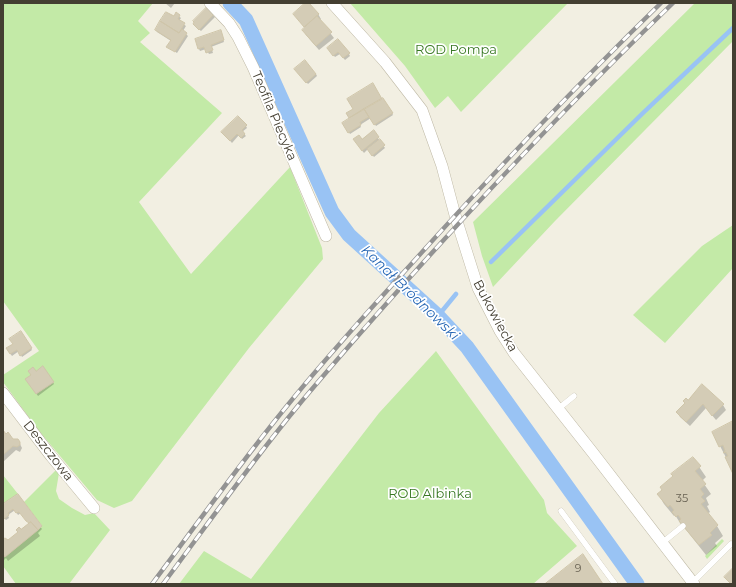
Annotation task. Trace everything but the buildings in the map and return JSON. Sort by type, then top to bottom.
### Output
[{"type":"street","name":"Teofila Piecyka","points":[[210,3],[229,23],[250,61],[326,236]]},
{"type":"street","name":"Bukowiecka","points":[[332,3],[385,62],[422,110],[442,166],[455,215],[478,288],[500,331],[514,353],[693,583]]},
{"type":"street","name":"Deszczowa","points":[[3,393],[94,508]]},
{"type":"lane","points":[[558,409],[574,396]]},
{"type":"lane","points":[[561,511],[615,584]]},
{"type":"lane","points":[[662,543],[683,526]]},
{"type":"lane","points":[[693,583],[731,544]]},
{"type":"green space","points":[[3,3],[153,3],[138,21],[150,33],[140,42],[222,113],[139,202],[191,274],[290,167],[322,248],[323,259],[249,348],[132,501],[114,508],[97,500],[39,431],[3,382],[3,375],[39,351],[3,301]]},
{"type":"green space","name":"ROD Pompa","points":[[350,3],[568,3],[461,112],[448,96],[435,108],[405,66]]},
{"type":"green space","points":[[695,3],[733,3],[733,41],[555,221],[493,287],[482,256],[473,222]]},
{"type":"green space","points":[[733,225],[733,268],[665,343],[633,315],[702,246]]},
{"type":"green space","name":"ROD Albinka","points":[[436,351],[544,500],[547,513],[577,546],[533,584],[179,584],[204,551],[251,579],[379,413]]},
{"type":"green space","points":[[56,470],[59,473],[56,491],[59,499],[85,515],[94,513],[110,530],[69,584],[16,584],[3,566],[3,558],[42,526],[24,502]]},
{"type":"green space","points":[[3,475],[18,494],[3,504]]},
{"type":"green space","points":[[722,539],[724,541],[707,559],[705,556]]},
{"type":"waterway","name":"Kanał Bródnowski","points":[[230,3],[246,20],[332,212],[349,235],[438,316],[467,347],[637,584]]},
{"type":"waterway","points":[[491,262],[644,112],[733,28]]},
{"type":"waterway","points":[[438,316],[456,294]]},
{"type":"railway","points":[[152,584],[255,446],[336,348],[505,162],[661,3]]},
{"type":"railway","points":[[163,584],[246,472],[313,388],[363,330],[519,159],[611,64],[673,3]]}]
